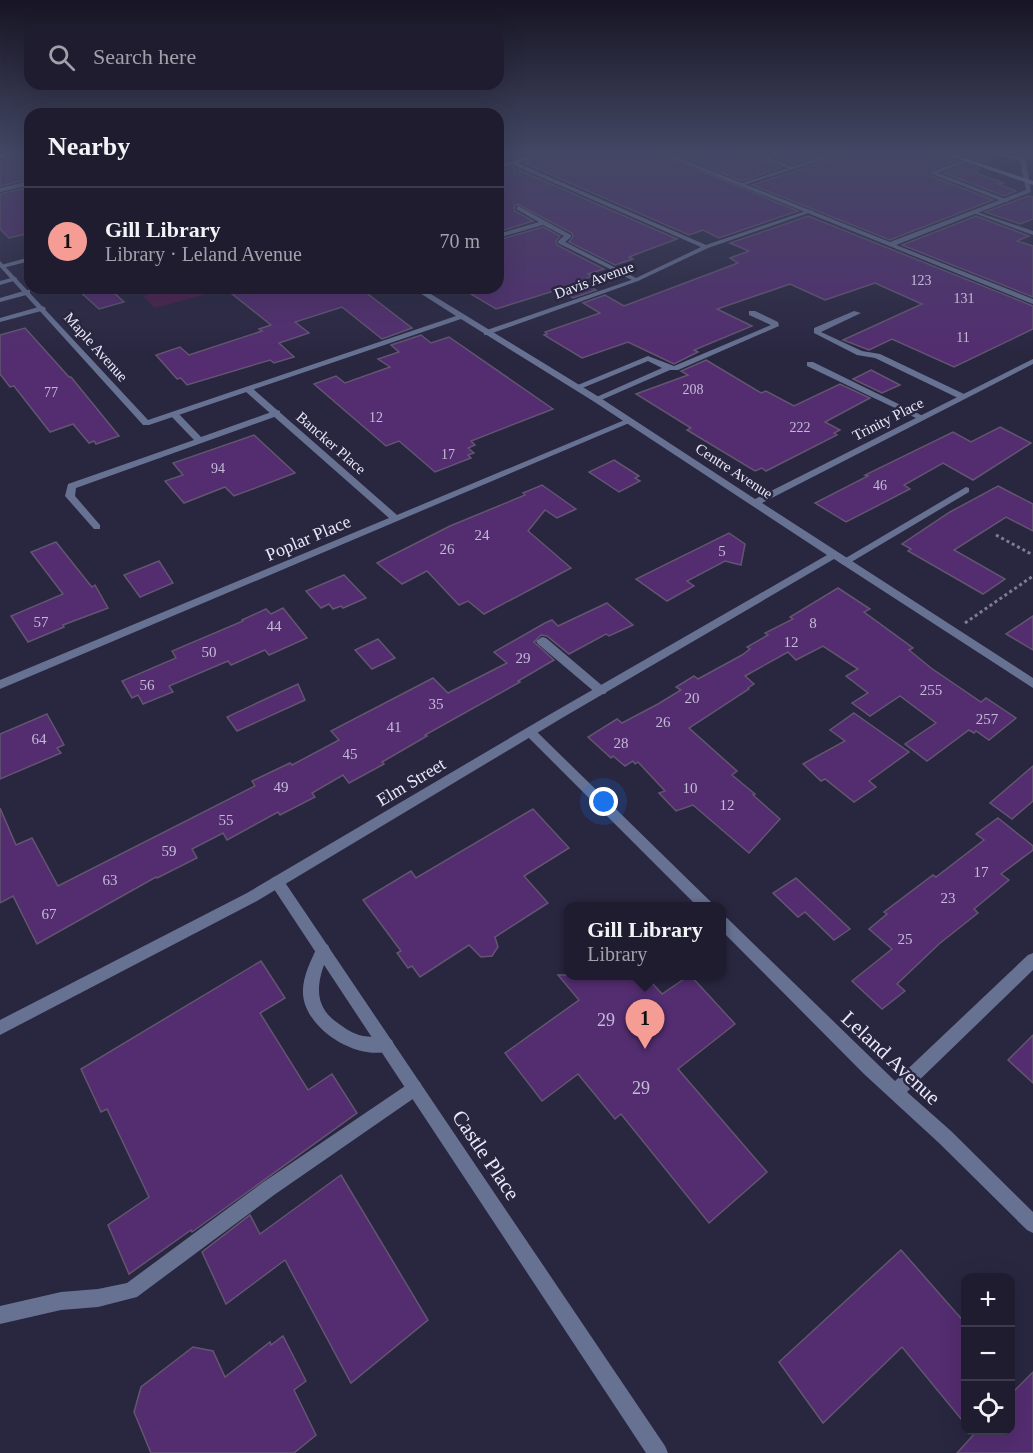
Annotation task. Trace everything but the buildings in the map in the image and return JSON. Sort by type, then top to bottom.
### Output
[{"type":"street","points":[[538,219],[569,236],[560,242],[636,279]]},
{"type":"street","points":[[641,219],[706,247]]},
{"type":"street","name":"Davis Avenue","points":[[487,333],[636,279],[706,247],[788,219]]},
{"type":"street","points":[[830,219],[1033,302]]},
{"type":"street","points":[[892,244],[958,219]]},
{"type":"street","points":[[994,219],[1033,233]]},
{"type":"street","points":[[504,234],[544,222]]},
{"type":"street","points":[[2,265],[24,261]]},
{"type":"street","name":"Maple Avenue","points":[[2,265],[24,289]]},
{"type":"street","points":[[0,283],[15,279]]},
{"type":"street","points":[[0,300],[24,293]]},
{"type":"street","name":"Maple Avenue","points":[[29,294],[147,423],[174,414]]},
{"type":"street","name":"Centre Avenue","points":[[425,294],[596,399],[1033,684]]},
{"type":"street","points":[[0,320],[42,308]]},
{"type":"street","points":[[577,387],[648,358],[675,369],[775,326],[752,313]]},
{"type":"street","points":[[857,313],[817,330],[818,333],[860,353],[877,356],[961,396]]},
{"type":"street","points":[[199,440],[174,414],[460,317]]},
{"type":"street","name":"Trinity Place","points":[[756,502],[1033,361]]},
{"type":"street","points":[[810,364],[921,417]]},
{"type":"street","points":[[596,399],[669,368]]},
{"type":"street","name":"Bancker Place","points":[[248,389],[395,518]]},
{"type":"street","points":[[97,527],[70,496],[71,486],[277,413]]},
{"type":"street","name":"Poplar Place","points":[[0,685],[630,421]]},
{"type":"street","name":"Elm Street","points":[[0,1028],[277,882],[600,691],[966,490]]},
{"type":"street","points":[[542,641],[600,691]]},
{"type":"street","points":[[530,732],[702,902]]},
{"type":"street","name":"Castle Place","points":[[277,882],[658,1453]]},
{"type":"street","name":"Leland Avenue","points":[[726,926],[1033,1224]]},
{"type":"street","points":[[323,950],[312,972],[313,1009],[322,1023],[348,1039],[374,1046],[386,1046]]},
{"type":"street","points":[[895,1092],[1033,960]]},
{"type":"street","points":[[0,1315],[51,1303],[98,1298],[131,1291],[268,1189],[414,1088]]},
{"type":"path","points":[[996,535],[1033,555]]},
{"type":"path","points":[[952,631],[1033,576]]},
{"type":"shaded area","points":[[150,294],[206,294],[155,308],[143,296]]},
{"type":"place","name":"Gill Library","points":[[645,1049]]}]
